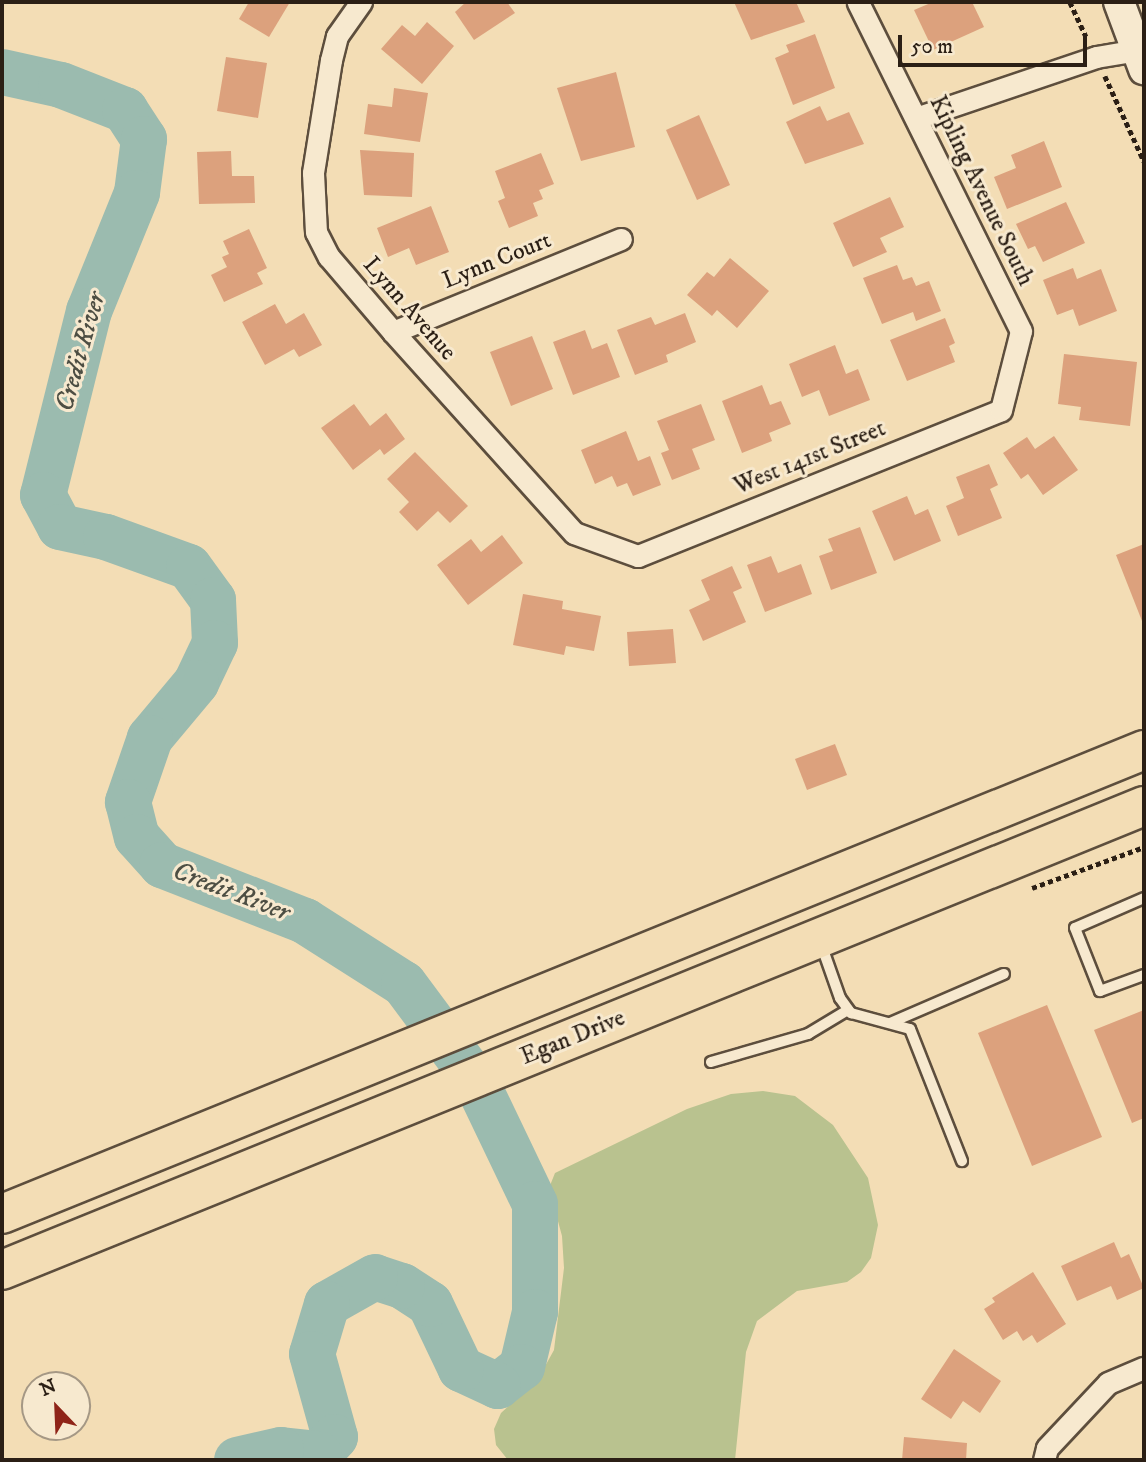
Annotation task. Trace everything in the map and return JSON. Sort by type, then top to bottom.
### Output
[{"type":"highway","points":[[2,1214],[1144,750]]},
{"type":"highway","name":"Egan Drive","points":[[2,1270],[1144,806]]},
{"type":"main road","points":[[1119,2],[1142,56]]},
{"type":"street","name":"Kipling Avenue South","points":[[858,2],[1021,331],[1001,410]]},
{"type":"street","name":"Lynn Avenue","points":[[355,7],[331,60],[312,205],[316,232],[330,257],[393,332],[574,533],[638,556]]},
{"type":"street","points":[[916,118],[1096,57],[1142,56]]},
{"type":"street","name":"Lynn Court","points":[[393,332],[621,239]]},
{"type":"street","name":"West 141st Street","points":[[638,556],[1001,410]]},
{"type":"street","points":[[1044,1460],[1047,1448],[1108,1383],[1144,1368]]},
{"type":"lane","points":[[1144,898],[1075,928],[1100,991],[1144,975]]},
{"type":"lane","points":[[819,938],[848,1010]]},
{"type":"lane","points":[[890,1023],[1004,974]]},
{"type":"lane","points":[[711,1062],[808,1034],[848,1010],[911,1029],[962,1161]]},
{"type":"path","points":[[1070,2],[1081,20],[1144,161]]},
{"type":"green space","points":[[763,1091],[795,1096],[833,1125],[868,1178],[878,1225],[871,1258],[861,1272],[847,1282],[797,1291],[757,1321],[746,1352],[735,1460],[508,1460],[496,1445],[494,1429],[501,1413],[538,1379],[554,1350],[564,1268],[562,1236],[549,1188],[555,1173],[687,1109],[731,1094]]},
{"type":"building","points":[[249,2],[290,2],[269,37],[239,19]]},
{"type":"building","points":[[466,2],[507,2],[515,13],[474,40],[455,12]]},
{"type":"building","points":[[734,2],[796,2],[805,22],[751,40]]},
{"type":"building","points":[[933,2],[972,2],[984,27],[933,50],[914,10]]},
{"type":"building","points":[[427,22],[454,46],[422,84],[381,49],[402,25],[415,36]]},
{"type":"building","points":[[815,34],[835,88],[793,105],[775,58],[789,52],[786,45]]},
{"type":"building","points":[[226,57],[267,63],[258,118],[217,111]]},
{"type":"building","points":[[616,72],[635,147],[581,161],[557,88]]},
{"type":"building","points":[[394,88],[428,93],[420,142],[364,134],[368,104],[392,107]]},
{"type":"building","points":[[820,106],[827,121],[849,112],[864,144],[805,164],[786,122]]},
{"type":"building","points":[[699,115],[730,185],[697,200],[666,130]]},
{"type":"building","points":[[1044,141],[1062,187],[1007,209],[994,177],[1016,168],[1011,155]]},
{"type":"building","points":[[360,150],[414,153],[412,197],[364,195]]},
{"type":"building","points":[[231,151],[232,176],[254,176],[255,203],[199,204],[197,152]]},
{"type":"building","points":[[541,153],[554,184],[539,190],[543,199],[533,203],[538,216],[509,228],[498,201],[505,198],[495,171]]},
{"type":"building","points":[[890,197],[904,227],[880,238],[887,252],[853,267],[833,223]]},
{"type":"building","points":[[1066,202],[1085,243],[1043,262],[1035,246],[1028,249],[1016,224]]},
{"type":"building","points":[[431,206],[449,252],[416,265],[409,248],[388,257],[377,228]]},
{"type":"building","points":[[249,229],[267,268],[257,273],[263,284],[224,302],[211,275],[227,267],[222,257],[229,254],[223,241]]},
{"type":"building","points":[[730,258],[769,291],[737,328],[717,310],[712,316],[687,295],[707,272],[714,277]]},
{"type":"building","points":[[897,265],[903,280],[912,277],[916,286],[929,281],[941,311],[916,321],[913,312],[882,324],[863,278]]},
{"type":"building","points":[[1073,268],[1077,279],[1101,269],[1117,311],[1079,326],[1073,309],[1057,315],[1043,280]]},
{"type":"building","points":[[275,304],[286,324],[304,313],[322,345],[299,357],[294,349],[265,365],[242,322]]},
{"type":"building","points":[[685,313],[696,342],[666,355],[668,362],[635,375],[617,330],[651,317],[655,325]]},
{"type":"building","points":[[945,318],[955,343],[949,346],[955,362],[907,381],[890,340]]},
{"type":"building","points":[[585,330],[592,349],[607,343],[620,377],[573,395],[553,342]]},
{"type":"building","points":[[532,336],[553,389],[511,406],[490,352]]},
{"type":"building","points":[[835,345],[846,374],[858,369],[870,400],[829,416],[819,390],[802,397],[789,364]]},
{"type":"building","points":[[1064,354],[1137,362],[1130,426],[1079,420],[1081,407],[1058,404]]},
{"type":"building","points":[[762,385],[770,405],[781,401],[791,424],[769,433],[772,441],[742,453],[722,401]]},
{"type":"building","points":[[354,404],[370,426],[386,413],[405,439],[384,455],[380,449],[353,470],[321,428]]},
{"type":"building","points":[[701,404],[715,440],[692,449],[700,469],[672,480],[661,453],[669,450],[657,421]]},
{"type":"building","points":[[626,431],[638,461],[650,456],[661,485],[633,496],[627,483],[617,487],[612,476],[595,484],[581,450]]},
{"type":"building","points":[[1054,436],[1078,470],[1043,495],[1028,474],[1021,479],[1003,453],[1027,437],[1035,449]]},
{"type":"building","points":[[415,452],[468,506],[450,523],[438,511],[417,531],[399,512],[409,502],[387,479]]},
{"type":"building","points":[[989,464],[998,485],[990,489],[1002,518],[958,536],[946,506],[964,498],[956,477]]},
{"type":"building","points":[[907,496],[915,515],[928,509],[941,541],[894,561],[872,511]]},
{"type":"building","points":[[860,527],[877,573],[831,590],[819,556],[833,551],[828,539]]},
{"type":"building","points":[[502,535],[523,563],[468,605],[437,565],[471,539],[481,552]]},
{"type":"building","points":[[1144,544],[1144,620],[1142,621],[1116,555]]},
{"type":"building","points":[[771,556],[778,573],[801,564],[812,594],[765,612],[747,565]]},
{"type":"building","points":[[732,566],[742,588],[733,592],[746,622],[703,641],[689,610],[710,600],[701,580]]},
{"type":"building","points":[[523,594],[563,601],[562,609],[601,616],[594,651],[566,646],[564,655],[513,645]]},
{"type":"building","points":[[673,629],[676,663],[629,666],[627,632]]},
{"type":"building","points":[[835,744],[847,775],[807,790],[795,759]]},
{"type":"building","points":[[1047,1005],[1102,1137],[1032,1166],[978,1033]]},
{"type":"building","points":[[1144,1010],[1144,1118],[1132,1123],[1094,1030]]},
{"type":"building","points":[[1114,1242],[1121,1258],[1129,1254],[1144,1288],[1117,1300],[1111,1286],[1077,1301],[1061,1266]]},
{"type":"building","points":[[1033,1272],[1066,1324],[1037,1343],[1032,1335],[1023,1341],[1017,1331],[1003,1340],[984,1309],[995,1302],[992,1298]]},
{"type":"building","points":[[954,1349],[1001,1381],[980,1413],[963,1401],[951,1419],[921,1399]]},
{"type":"building","points":[[904,1437],[967,1443],[966,1460],[902,1460]]},
{"type":"waterway","name":"Credit River","points":[[2,72],[61,85],[125,110],[144,139],[137,193],[89,311],[43,495],[60,527],[106,537],[189,567],[213,600],[215,643],[196,683],[150,738],[128,802],[137,837],[162,865],[305,921],[404,984],[476,1081],[535,1204],[535,1312],[522,1367],[498,1386],[461,1369],[430,1304],[402,1286],[375,1277],[327,1304],[312,1354],[335,1437],[319,1454],[281,1450],[237,1460]]}]
